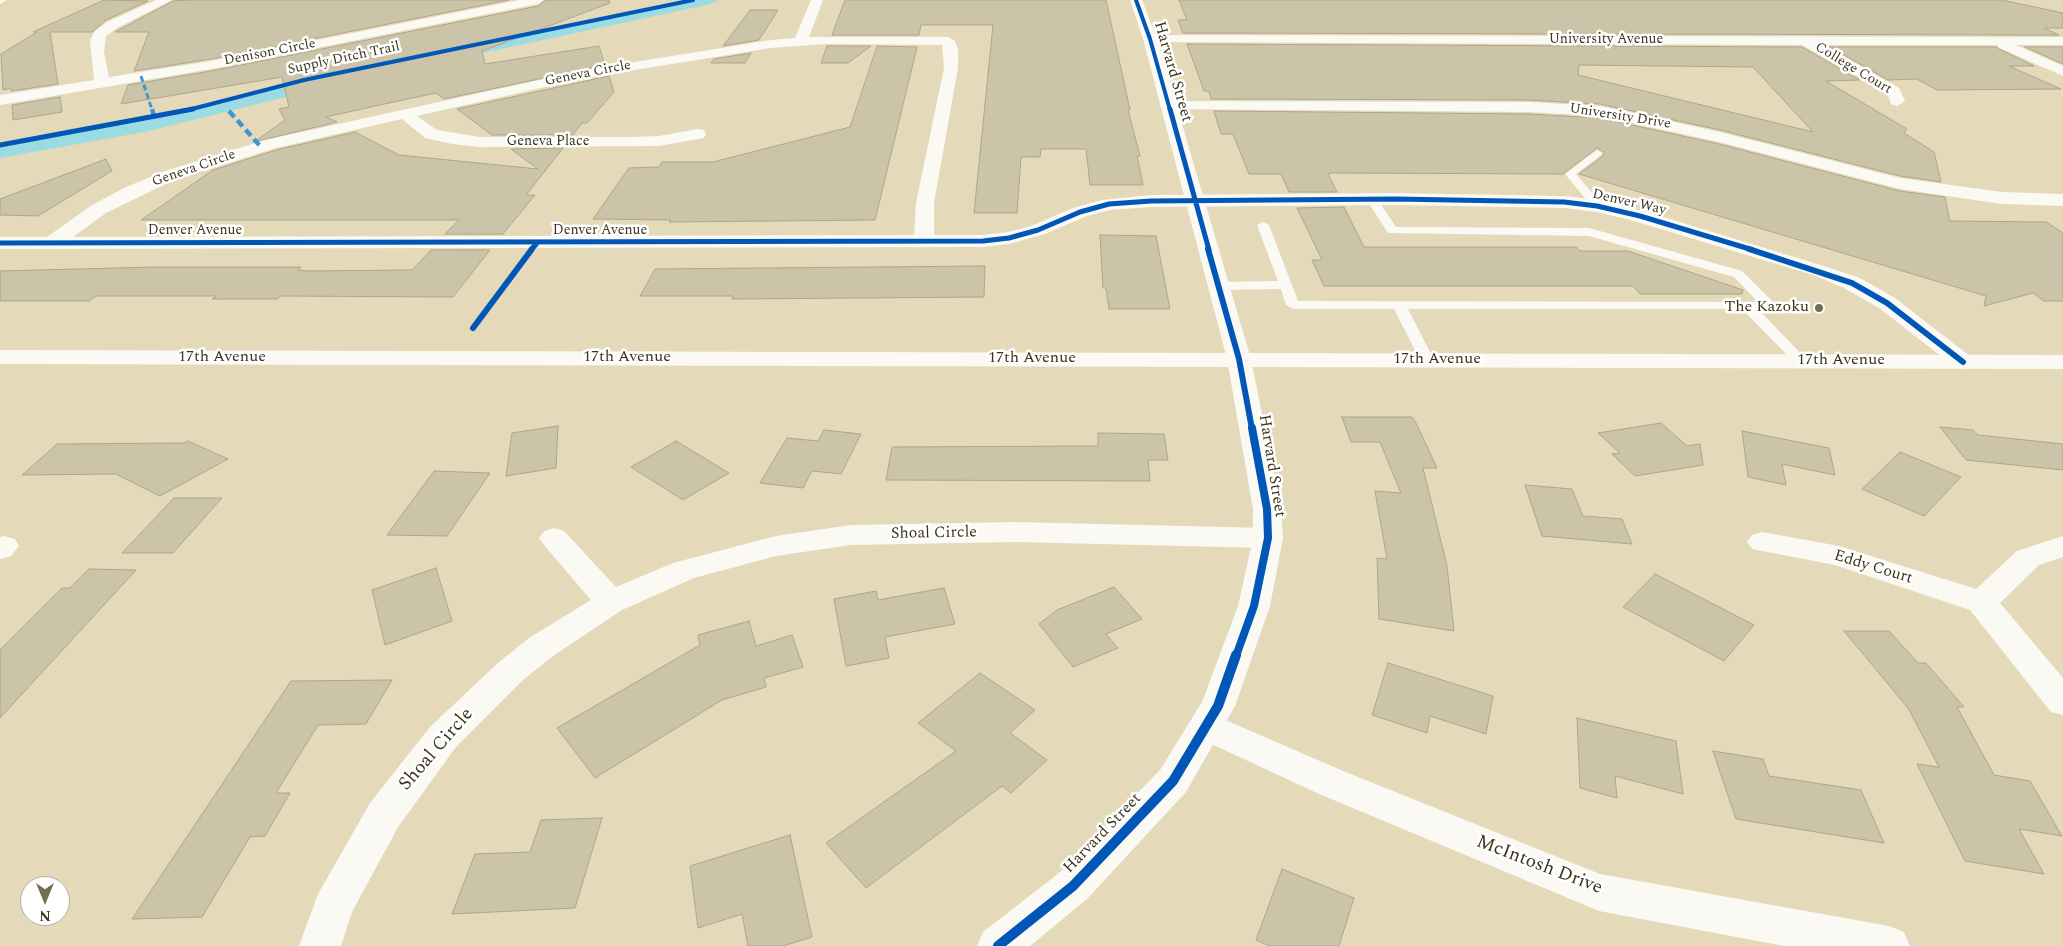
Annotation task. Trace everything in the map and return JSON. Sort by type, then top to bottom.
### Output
[{"type":"street","points":[[102,83],[97,52],[97,40],[100,34],[112,25],[166,0]]},
{"type":"street","name":"Denison Circle","points":[[0,100],[221,63],[538,0]]},
{"type":"street","points":[[801,42],[806,24],[817,0]]},
{"type":"street","name":"Harvard Street","points":[[998,946],[1073,886],[1166,788],[1218,706],[1254,606],[1268,538],[1267,509],[1239,359],[1150,39],[1136,0]]},
{"type":"street","name":"University Avenue","points":[[1150,39],[2063,41]]},
{"type":"street","name":"College Court","points":[[1805,40],[1894,91],[1897,101]]},
{"type":"street","name":"Geneva Circle","points":[[52,243],[99,209],[168,176],[271,144],[585,74],[702,54],[801,42],[948,41],[950,68],[925,203],[924,242]]},
{"type":"street","points":[[1995,41],[2063,72]]},
{"type":"street","name":"University Drive","points":[[1168,106],[1519,107],[1584,110],[1632,116],[1900,183],[2002,198],[2063,200]]},
{"type":"street","name":"Geneva Place","points":[[405,114],[431,134],[452,140],[480,142],[632,142],[698,134]]},
{"type":"street","name":"Denver Way","points":[[1195,201],[1372,199],[1564,202],[1597,206],[1640,216],[1820,271],[1852,283],[1887,303],[1963,362]]},
{"type":"street","name":"Denver Avenue","points":[[0,243],[983,241],[1009,238],[1038,230],[1080,212],[1109,204],[1151,201],[1195,201]]},
{"type":"street","name":"17th Avenue","points":[[0,357],[2063,362]]},
{"type":"street","name":"Shoal Circle","points":[[320,946],[333,907],[384,814],[443,737],[511,671],[541,647],[611,602],[684,570],[776,546],[851,535],[1015,532],[1268,538]]},
{"type":"street","points":[[554,538],[611,602]]},
{"type":"street","name":"Eddy Court","points":[[1762,542],[1839,556],[1981,602]]},
{"type":"street","points":[[0,546],[4,546],[0,550]]},
{"type":"street","points":[[2063,546],[2028,558],[1981,602],[2063,702]]},
{"type":"street","name":"McIntosh Drive","points":[[1207,726],[1330,782],[1599,892],[1889,946]]},
{"type":"lane","points":[[1597,153],[1570,174],[1597,206]]},
{"type":"lane","points":[[1262,225],[1293,305],[1770,306],[1738,274],[1589,232],[1392,231],[1372,199]]},
{"type":"lane","points":[[1219,286],[1285,286]]},
{"type":"lane","points":[[1400,305],[1427,360]]},
{"type":"lane","points":[[1746,306],[1801,361]]},
{"type":"building","points":[[104,0],[148,1],[106,20],[92,32],[50,32],[58,84],[11,91],[11,88],[3,90],[1,54],[37,32],[33,32]]},
{"type":"building","points":[[509,0],[211,59],[134,71],[149,32],[115,32],[173,1]]},
{"type":"building","points":[[546,0],[609,0],[610,3],[482,51],[485,64],[599,46],[605,65],[444,99],[436,93],[375,106],[326,117],[337,122],[254,142],[285,120],[279,109],[289,107],[282,77],[121,104],[128,85],[211,71],[538,6]]},
{"type":"building","points":[[845,0],[1106,0],[1130,110],[1128,110],[1140,156],[1137,156],[1143,185],[1090,185],[1086,149],[1041,149],[1040,157],[1021,157],[1017,213],[974,213],[993,25],[921,25],[919,35],[832,35]]},
{"type":"building","points":[[1179,0],[2002,0],[2063,13],[2063,28],[2044,28],[2059,35],[1183,33],[1178,20],[1187,20]]},
{"type":"building","points":[[750,10],[778,10],[759,40],[723,46]]},
{"type":"building","points":[[1187,44],[1802,47],[1860,80],[1826,81],[1907,129],[1904,133],[1934,152],[1941,182],[1900,176],[1720,130],[1600,104],[1528,100],[1211,99],[1209,91],[1204,91]],"holes":[[[1579,65],[1753,67],[1813,132],[1578,75]]]},
{"type":"building","points":[[827,46],[871,46],[848,63],[821,63]]},
{"type":"building","points":[[877,46],[917,47],[875,220],[669,222],[671,220],[593,219],[629,168],[659,167],[662,162],[713,162],[850,127]]},
{"type":"building","points":[[1830,47],[1996,47],[2034,66],[2009,66],[2061,89],[1937,90],[1917,79],[1888,80]]},
{"type":"building","points":[[2025,47],[2063,47],[2063,64]]},
{"type":"building","points":[[751,53],[745,63],[711,63],[714,59]]},
{"type":"building","points":[[609,76],[614,92],[587,123],[582,123],[573,135],[492,135],[457,109]]},
{"type":"building","points":[[60,97],[62,112],[13,120],[12,105]]},
{"type":"building","points":[[1214,111],[1528,114],[1600,118],[1719,144],[1900,191],[1945,197],[1950,221],[2046,222],[2063,233],[2063,301],[2044,301],[2033,293],[1984,306],[1986,296],[1579,174],[1603,156],[1604,152],[1597,148],[1563,174],[1333,173],[1328,174],[1337,192],[1289,192],[1281,174],[1249,174],[1233,134],[1221,134]]},
{"type":"building","points":[[355,132],[399,155],[538,169],[511,149],[563,148],[526,195],[535,195],[503,234],[445,234],[459,220],[141,220],[213,170],[276,150]]},
{"type":"building","points":[[106,159],[112,171],[38,216],[0,215],[0,199]]},
{"type":"building","points":[[1344,207],[1364,247],[1576,247],[1580,251],[1628,251],[1743,290],[1742,294],[1640,294],[1633,286],[1324,286],[1312,260],[1322,260],[1297,208]]},
{"type":"building","points":[[1100,235],[1156,236],[1170,309],[1109,309],[1106,288],[1103,288]]},
{"type":"building","points":[[431,250],[490,250],[453,297],[281,296],[277,299],[212,299],[217,296],[96,296],[89,301],[0,301],[0,271],[156,267],[301,267],[298,270],[308,271],[412,270]]},
{"type":"building","points":[[985,266],[984,297],[732,299],[733,296],[640,296],[655,269]]},
{"type":"building","points":[[1342,417],[1412,417],[1416,423],[1437,468],[1423,468],[1447,566],[1454,631],[1379,619],[1377,558],[1387,559],[1375,491],[1401,493],[1380,442],[1351,442]]},
{"type":"building","points":[[1661,423],[1687,446],[1700,444],[1703,465],[1635,476],[1612,454],[1620,453],[1598,433]]},
{"type":"building","points":[[558,426],[556,468],[506,476],[512,433]]},
{"type":"building","points":[[1940,427],[1973,430],[1978,435],[2063,444],[2063,470],[1966,460]]},
{"type":"building","points":[[824,430],[861,434],[841,474],[812,471],[803,488],[760,483],[787,438],[818,441]]},
{"type":"building","points":[[1742,431],[1829,448],[1835,475],[1782,464],[1786,485],[1748,477]]},
{"type":"building","points":[[1098,433],[1164,434],[1168,460],[1148,460],[1150,481],[886,480],[892,447],[1098,446]]},
{"type":"building","points":[[188,441],[228,459],[160,496],[116,474],[22,475],[57,444],[184,443]]},
{"type":"building","points":[[676,441],[729,473],[683,500],[631,467]]},
{"type":"building","points":[[1900,452],[1961,477],[1924,516],[1862,489]]},
{"type":"building","points":[[434,471],[490,473],[447,536],[387,535]]},
{"type":"building","points":[[1525,485],[1572,489],[1583,516],[1622,519],[1632,544],[1542,536]]},
{"type":"building","points":[[174,498],[222,498],[173,553],[122,553]]},
{"type":"building","points":[[436,568],[452,621],[385,645],[372,590]]},
{"type":"building","points":[[89,569],[136,570],[0,718],[0,650],[62,588],[70,588]]},
{"type":"building","points":[[1655,574],[1754,625],[1724,661],[1623,607]]},
{"type":"building","points":[[1114,587],[1142,619],[1106,634],[1118,648],[1073,667],[1039,624],[1057,610]]},
{"type":"building","points":[[944,588],[955,624],[885,637],[889,658],[846,666],[834,599],[876,591],[878,600]]},
{"type":"building","points":[[749,621],[756,646],[792,635],[803,667],[764,678],[766,687],[722,700],[595,778],[557,728],[700,645],[698,635]]},
{"type":"building","points":[[1844,631],[1889,631],[1918,663],[1926,663],[1964,707],[1957,707],[1994,775],[2030,781],[2062,836],[2019,829],[2044,874],[1965,861],[1917,764],[1939,767],[1908,708]]},
{"type":"building","points":[[1388,663],[1493,696],[1486,734],[1430,716],[1427,733],[1372,715]]},
{"type":"building","points":[[980,673],[1035,710],[1010,733],[1047,760],[1011,793],[1002,786],[866,888],[826,843],[956,751],[918,723]]},
{"type":"building","points":[[392,680],[366,724],[318,725],[276,793],[290,793],[265,836],[250,837],[202,917],[132,919],[291,681]]},
{"type":"building","points":[[1577,718],[1676,741],[1683,794],[1615,776],[1617,798],[1580,788]]},
{"type":"building","points":[[1713,751],[1763,759],[1769,776],[1861,790],[1884,843],[1736,819]]},
{"type":"building","points":[[602,818],[575,908],[452,914],[475,854],[530,852],[541,820]]},
{"type":"building","points":[[790,835],[812,937],[783,946],[748,946],[742,914],[698,928],[690,866]]},
{"type":"building","points":[[1282,869],[1354,898],[1339,946],[1269,946],[1256,940]]},
{"type":"waterway","points":[[454,54],[711,0]]},
{"type":"waterway","points":[[0,152],[144,126],[328,81]]},
{"type":"marked path","points":[[141,76],[154,116]]},
{"type":"marked path","points":[[229,111],[261,147]]},
{"type":"cycle path","name":"Supply Ditch Trail","points":[[0,145],[186,111],[304,80],[693,0]]},
{"type":"cycle path","points":[[998,946],[1073,886],[1173,781],[1218,706],[1254,606],[1268,538],[1267,509],[1239,359],[1150,39],[1136,0]]},
{"type":"cycle path","points":[[0,243],[983,241],[1009,238],[1038,230],[1080,212],[1109,204],[1151,201],[1395,199],[1564,202],[1597,206],[1640,216],[1820,271],[1852,283],[1887,303],[1963,362]]},
{"type":"cycle path","points":[[473,328],[537,243]]},
{"type":"place","name":"The Kazoku","points":[[1819,308]]}]
